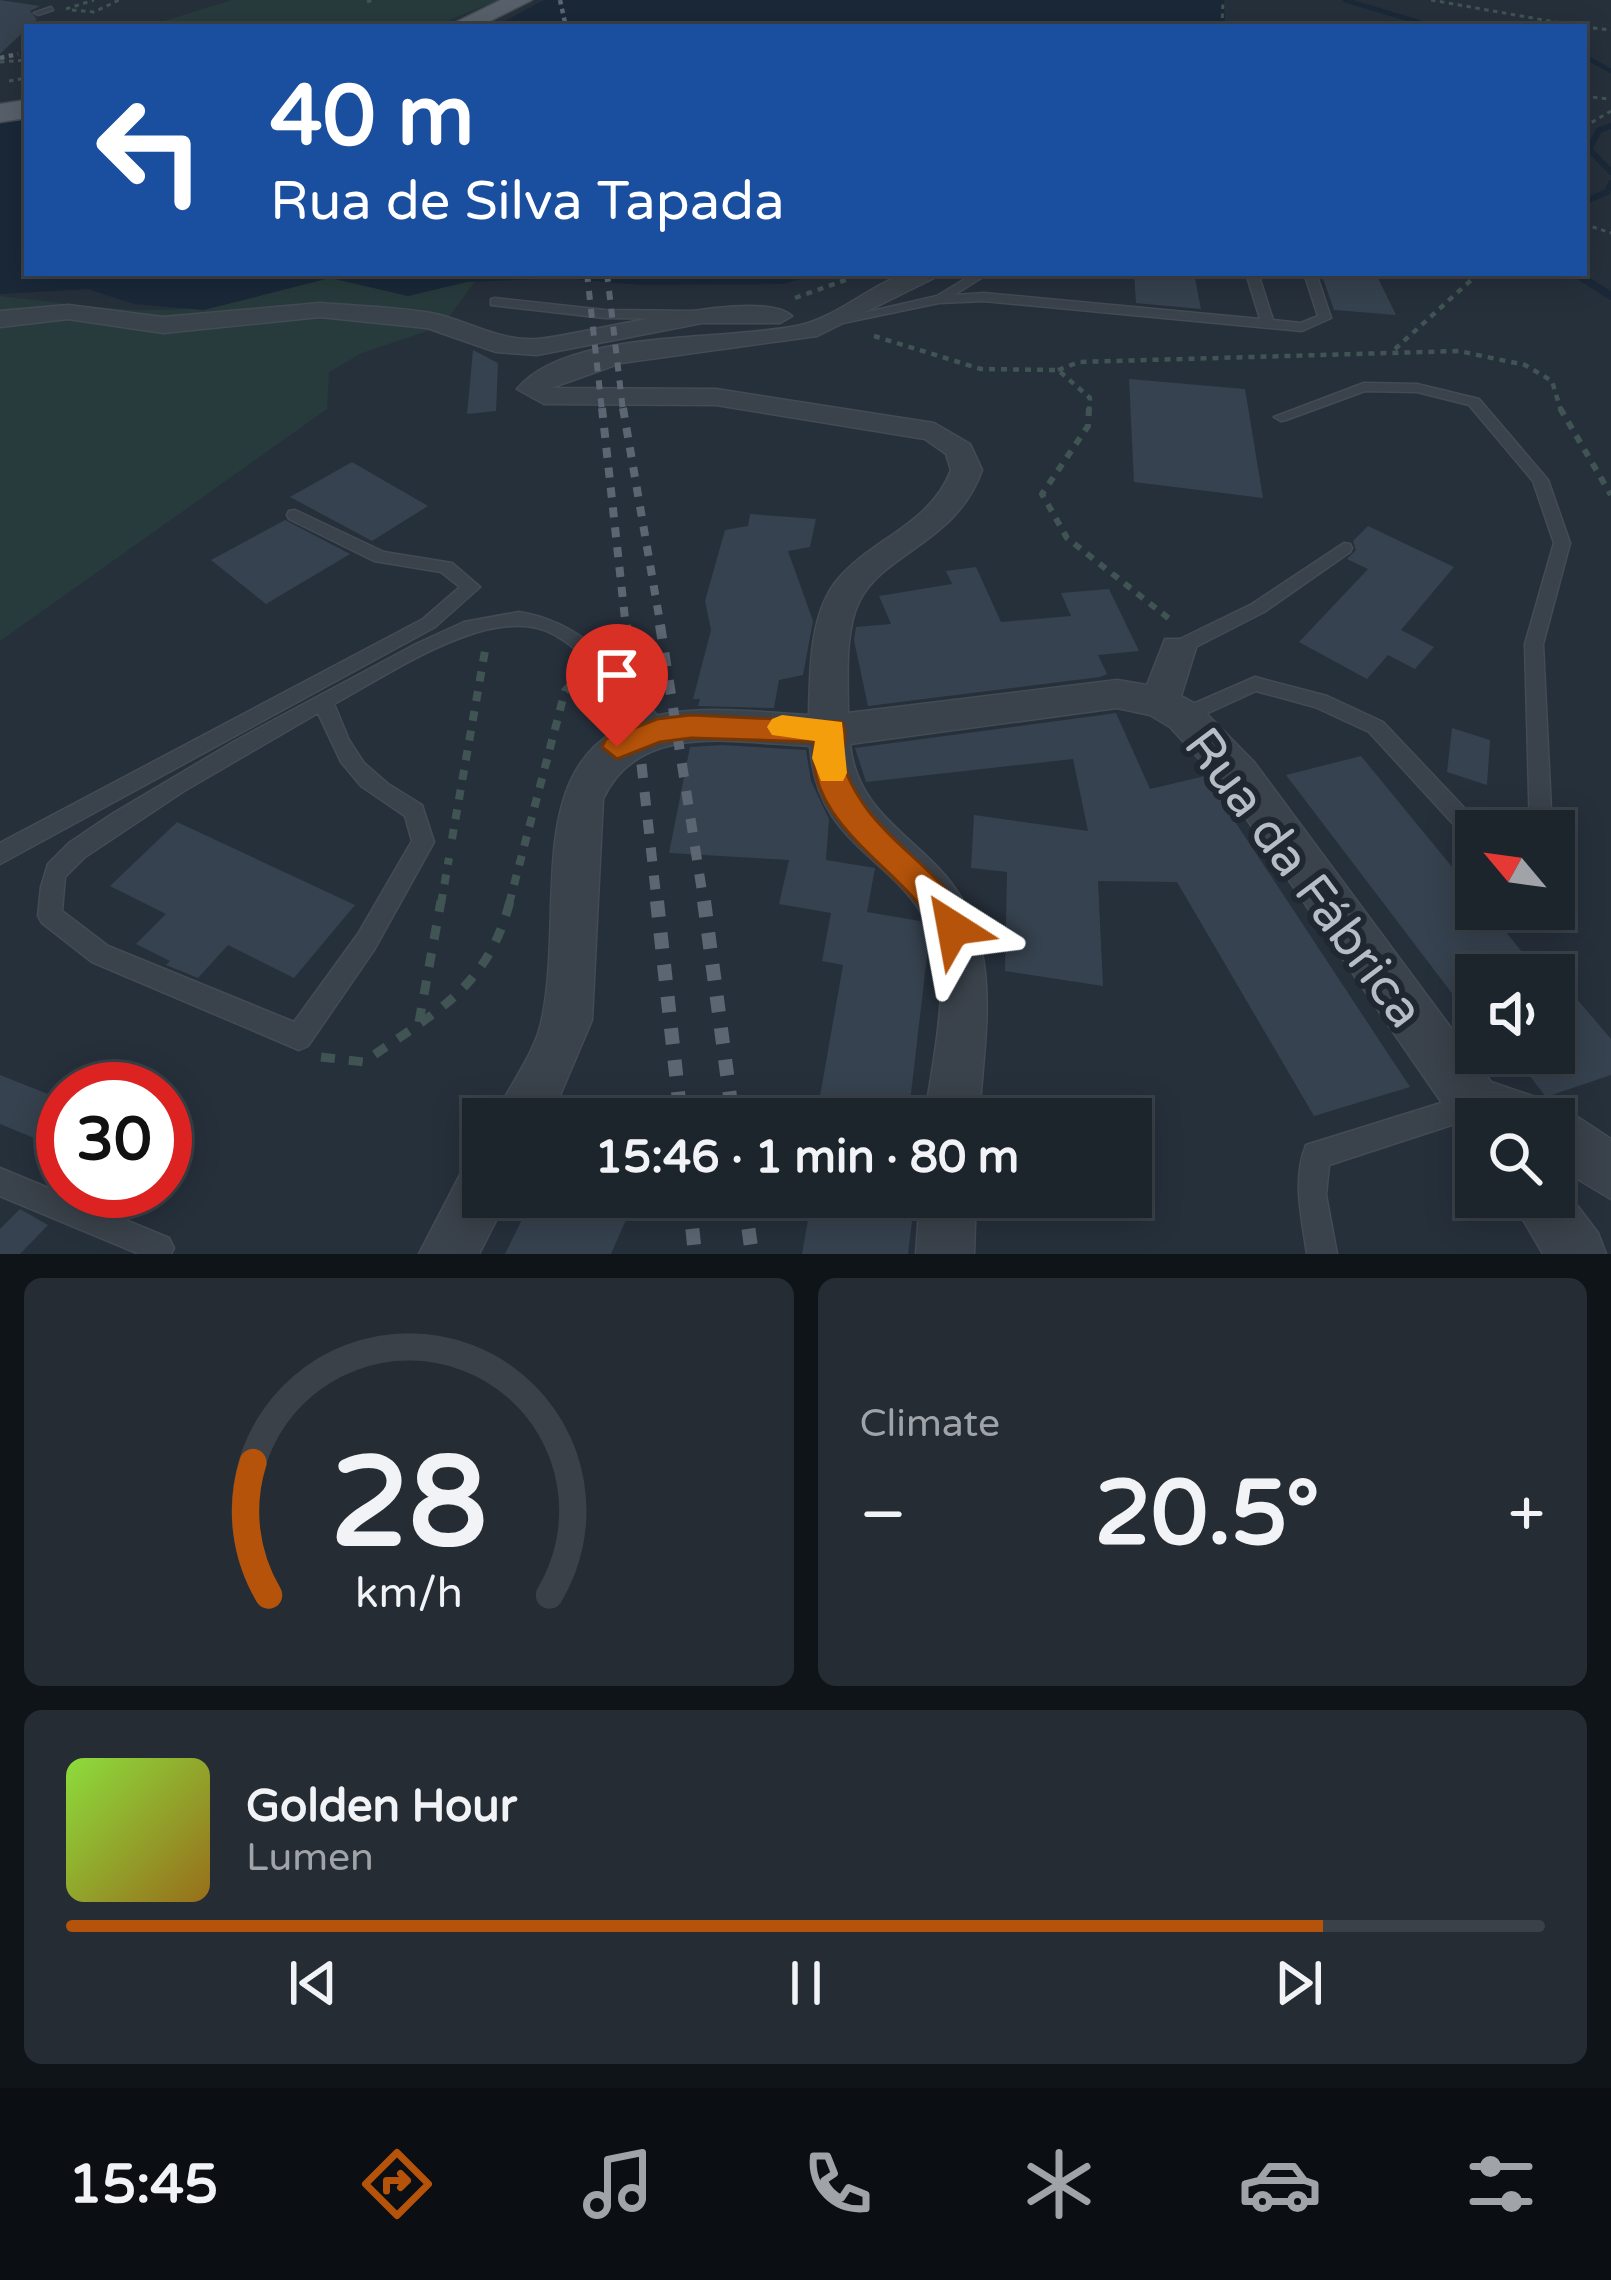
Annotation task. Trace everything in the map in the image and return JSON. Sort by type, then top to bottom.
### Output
[{"type":"main road","points":[[465,24],[521,0]]},
{"type":"street","points":[[923,276],[876,292],[843,319],[787,336],[649,350],[551,375],[531,389],[544,396],[716,397],[934,432],[953,441],[965,469],[954,499],[932,523],[852,585],[838,606],[827,758],[836,786],[857,821],[933,895],[953,928],[961,965],[953,1098]]},
{"type":"street","points":[[0,319],[60,311],[163,325],[312,310],[448,325],[496,344],[537,347],[702,316],[843,319]]},
{"type":"street","points":[[532,1098],[553,1060],[566,1020],[581,799],[598,763],[617,747],[657,731],[751,725],[832,730],[1117,694],[1172,709],[1178,648]]},
{"type":"street","name":"Rua da Fábrica","points":[[1172,709],[1240,774],[1483,1098]]},
{"type":"street","points":[[1575,1147],[1611,1171]]},
{"type":"street","points":[[448,1254],[468,1218]]},
{"type":"street","points":[[945,1254],[947,1218]]},
{"type":"street","points":[[1552,1218],[1577,1254]]},
{"type":"lane","points":[[38,13],[54,8]]},
{"type":"lane","points":[[939,299],[978,276]]},
{"type":"lane","points":[[1253,276],[1268,323]]},
{"type":"lane","points":[[843,319],[939,299],[984,297],[1302,327],[1325,318],[1311,276]]},
{"type":"lane","points":[[495,302],[605,314],[702,316]]},
{"type":"lane","points":[[1281,417],[1364,387],[1436,393],[1474,402],[1540,480],[1562,543],[1534,644],[1539,810]]},
{"type":"lane","points":[[0,854],[429,623],[471,586],[446,567],[380,556],[295,515]]},
{"type":"lane","points":[[1178,648],[1258,608],[1344,548]]},
{"type":"lane","points":[[326,705],[339,748],[367,783],[415,811],[423,842],[366,942],[298,1037],[100,954],[50,916],[56,871],[105,826],[461,630],[520,618],[553,627],[585,647],[657,731]]},
{"type":"lane","points":[[1172,709],[1255,684],[1320,700],[1376,727],[1455,811]]},
{"type":"lane","points":[[1322,1254],[1312,1195],[1316,1155],[1455,1123]]},
{"type":"lane","points":[[0,1182],[159,1248],[156,1254]]},
{"type":"path","points":[[66,8],[94,0]]},
{"type":"path","points":[[54,8],[91,13],[119,0]]},
{"type":"path","points":[[1431,0],[1567,24]]},
{"type":"path","points":[[1587,125],[1610,104]]},
{"type":"path","points":[[1392,352],[1476,276]]},
{"type":"path","points":[[843,319],[922,355],[981,369],[1058,370],[1079,362],[1287,360],[1392,352],[1462,352],[1508,359],[1552,381],[1565,423],[1611,495]]},
{"type":"path","points":[[1058,370],[1090,398],[1088,426],[1042,494],[1067,538],[1172,618],[1178,648]]},
{"type":"path","points":[[419,1024],[490,624]]},
{"type":"path","points":[[298,1037],[325,1061],[364,1062],[471,986],[503,928],[560,726],[565,691],[598,663]]},
{"type":"shaded area","points":[[232,0],[499,0],[439,24],[154,24]]},
{"type":"shaded area","points":[[308,276],[477,279],[442,326],[362,353],[329,372],[327,409],[0,641],[0,296],[160,310],[237,302]]},
{"type":"water","points":[[544,0],[1224,0],[1225,24],[500,24]]},
{"type":"water","points":[[24,116],[24,276],[813,276],[782,284],[640,285],[562,278],[467,282],[408,296],[330,278],[204,310],[134,304],[88,289],[0,294],[0,120]]},
{"type":"building","points":[[0,0],[40,6],[30,11],[37,19],[24,24],[24,31],[0,54]]},
{"type":"building","points":[[1134,276],[1195,276],[1201,309],[1136,303]]},
{"type":"building","points":[[1322,276],[1377,276],[1396,315],[1334,310]]},
{"type":"building","points":[[473,350],[498,363],[496,411],[467,414]]},
{"type":"building","points":[[1129,379],[1245,389],[1263,498],[1134,482]]},
{"type":"building","points":[[352,462],[428,506],[372,541],[290,497]]},
{"type":"building","points":[[750,514],[816,519],[810,547],[788,551],[813,621],[803,675],[779,680],[774,708],[698,706],[700,699],[693,699],[711,630],[705,601],[725,530],[748,526]]},
{"type":"building","points":[[285,520],[350,554],[266,604],[211,560]]},
{"type":"building","points":[[1368,526],[1454,567],[1401,630],[1434,647],[1415,669],[1388,655],[1367,679],[1299,642],[1368,569],[1347,559],[1356,550],[1353,541]]},
{"type":"building","points":[[976,567],[1001,622],[1071,616],[1061,593],[1109,589],[1139,651],[1098,655],[1107,674],[1100,677],[868,706],[854,640],[856,627],[891,624],[879,596],[952,584],[946,571]]},
{"type":"building","points":[[1116,713],[1150,789],[1205,776],[1410,1087],[1314,1116],[1177,882],[1098,881],[1103,986],[1005,971],[1007,872],[971,868],[974,815],[1088,831],[1073,759],[866,782],[855,748]]},
{"type":"building","points":[[1452,728],[1490,740],[1487,785],[1447,772]]},
{"type":"building","points":[[690,747],[806,750],[811,781],[829,819],[826,860],[875,868],[867,912],[920,921],[925,928],[929,939],[910,1098],[820,1098],[843,965],[822,961],[831,913],[779,904],[789,860],[669,853]]},
{"type":"building","points":[[1361,756],[1455,870],[1455,930],[1504,930],[1524,954],[1455,954],[1455,997],[1286,775]]},
{"type":"building","points":[[177,822],[355,905],[294,978],[228,945],[198,978],[166,965],[170,961],[136,944],[166,914],[110,886]]},
{"type":"building","points":[[1575,998],[1611,1039],[1611,1075],[1546,1097],[1528,1074],[1575,1074]]},
{"type":"building","points":[[0,1075],[36,1089],[36,1139],[0,1124]]},
{"type":"building","points":[[20,1209],[48,1225],[20,1254],[0,1254],[0,1229]]},
{"type":"building","points":[[523,1218],[627,1218],[611,1254],[505,1254]]},
{"type":"building","points":[[808,1218],[912,1218],[908,1254],[802,1254]]},
{"type":"waterway","points":[[1345,0],[1425,24]]},
{"type":"waterway","points":[[1587,58],[1611,71]]},
{"type":"waterway","points":[[1611,126],[1599,130],[1589,149],[1611,172]]},
{"type":"waterway","points":[[1587,201],[1607,192],[1611,183]]},
{"type":"waterway","points":[[1580,276],[1611,296]]},
{"type":"railway","points":[[560,0],[565,24]]},
{"type":"railway","points":[[0,58],[18,54]]},
{"type":"railway","points":[[587,276],[602,411]]},
{"type":"railway","points":[[607,276],[623,411]]},
{"type":"railway","points":[[602,408],[626,628]]},
{"type":"railway","points":[[623,408],[661,628]]},
{"type":"railway","points":[[626,625],[657,904]]},
{"type":"railway","points":[[660,625],[704,904]]},
{"type":"railway","points":[[657,901],[679,1098]]},
{"type":"railway","points":[[704,901],[730,1098]]},
{"type":"railway","points":[[691,1218],[695,1254]]},
{"type":"railway","points":[[747,1218],[752,1254]]},
{"type":"slow traffic","points":[[782,727],[832,730],[827,758],[832,773]]},
{"type":"route","points":[[617,747],[657,731],[691,726],[832,730],[827,758],[836,786],[857,821],[908,867],[953,928]]}]
